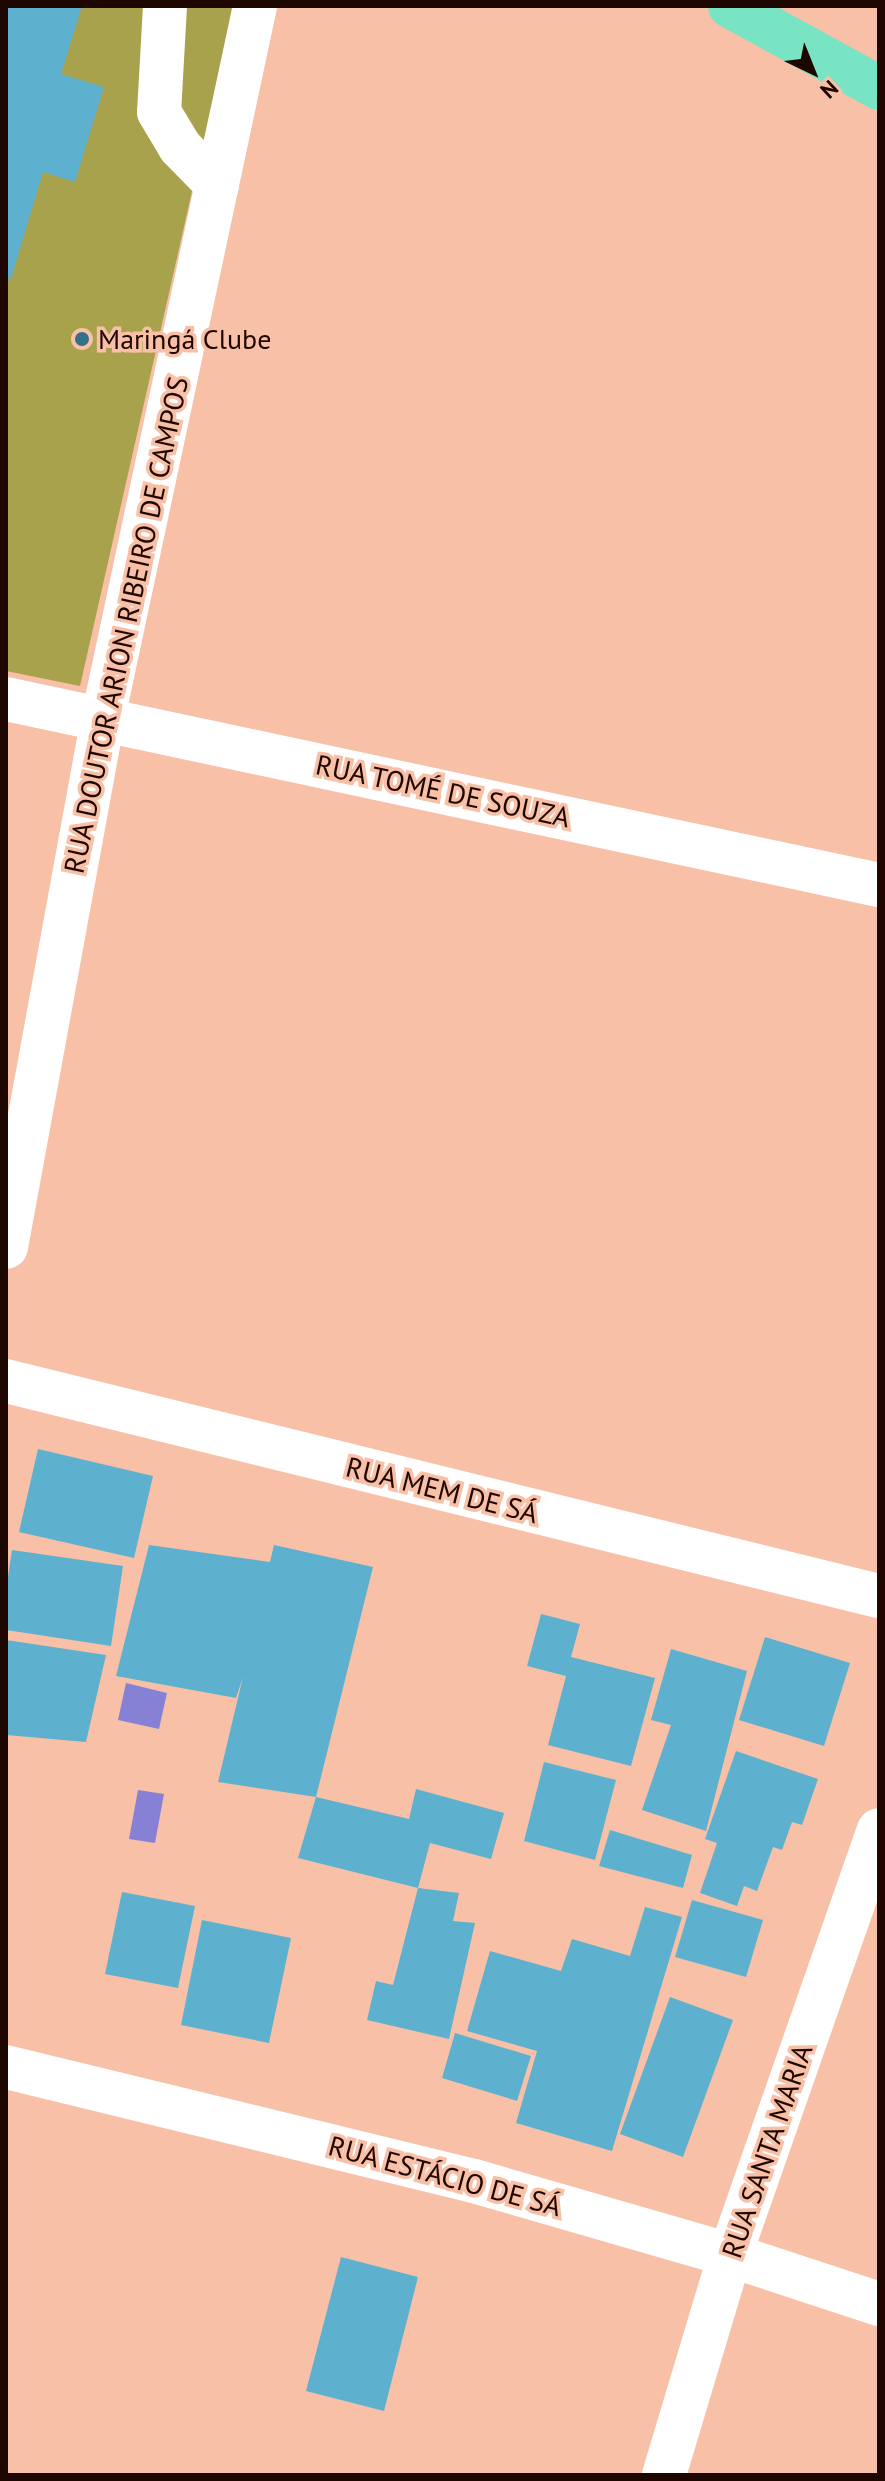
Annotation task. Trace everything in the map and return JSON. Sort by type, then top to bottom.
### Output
[{"type":"main road","points":[[730,6],[879,88]]},
{"type":"street","points":[[165,6],[159,112],[180,147],[217,185]]},
{"type":"street","name":"RUA DOUTOR ARION RIBEIRO DE CAMPOS","points":[[6,1247],[103,718],[255,6]]},
{"type":"street","name":"RUA TOMÉ DE SOUZA","points":[[6,699],[879,885]]},
{"type":"street","name":"RUA MEM DE SÁ","points":[[6,1381],[879,1596]]},
{"type":"street","name":"RUA SANTA MARIA","points":[[664,2475],[730,2255],[879,1830]]},
{"type":"street","name":"RUA ESTÁCIO DE SÁ","points":[[6,2067],[474,2181],[730,2255],[879,2304]]},
{"type":"shaded area","name":"Maringá Clube","points":[[6,6],[234,6],[80,686],[6,671]]},
{"type":"shaded area","points":[[126,1683],[167,1693],[159,1729],[118,1720]]},
{"type":"shaded area","points":[[138,1790],[164,1794],[155,1843],[129,1839]]},
{"type":"building","points":[[6,6],[82,6],[61,74],[104,87],[75,182],[43,172],[11,279],[6,278]]},
{"type":"building","points":[[38,1449],[153,1476],[134,1558],[19,1532]]},
{"type":"building","points":[[149,1545],[270,1562],[274,1545],[373,1567],[316,1797],[218,1782],[243,1677],[236,1698],[116,1676]]},
{"type":"building","points":[[12,1550],[123,1566],[111,1646],[6,1630],[6,1590]]},
{"type":"building","points":[[541,1614],[580,1624],[571,1657],[655,1678],[631,1766],[548,1745],[566,1676],[527,1666]]},
{"type":"building","points":[[765,1637],[850,1663],[824,1746],[739,1720]]},
{"type":"building","points":[[6,1640],[106,1655],[86,1742],[6,1735]]},
{"type":"building","points":[[671,1649],[747,1671],[706,1831],[642,1810],[671,1725],[651,1720]]},
{"type":"building","points":[[736,1751],[818,1779],[802,1825],[792,1822],[782,1850],[773,1847],[757,1891],[744,1886],[737,1906],[700,1893],[717,1843],[705,1839]]},
{"type":"building","points":[[544,1762],[616,1780],[595,1860],[524,1841]]},
{"type":"building","points":[[416,1789],[504,1813],[491,1859],[430,1843],[418,1888],[298,1858],[316,1797],[409,1819]]},
{"type":"building","points":[[610,1830],[692,1855],[683,1888],[599,1866]]},
{"type":"building","points":[[418,1888],[459,1893],[453,1921],[475,1923],[449,2039],[367,2020],[376,1981],[393,1985]]},
{"type":"building","points":[[122,1892],[195,1906],[178,1988],[105,1974]]},
{"type":"building","points":[[692,1900],[763,1920],[746,1977],[675,1957]]},
{"type":"building","points":[[645,1907],[682,1917],[612,2151],[516,2123],[537,2051],[467,2031],[490,1951],[561,1971],[572,1939],[630,1956]]},
{"type":"building","points":[[202,1920],[291,1938],[269,2043],[181,2025]]},
{"type":"building","points":[[670,1997],[733,2020],[683,2157],[620,2134]]},
{"type":"building","points":[[455,2033],[531,2056],[517,2101],[442,2078]]},
{"type":"building","points":[[341,2257],[418,2277],[384,2411],[306,2391]]},
{"type":"place","name":"Maringá Clube","points":[[82,339]]}]
